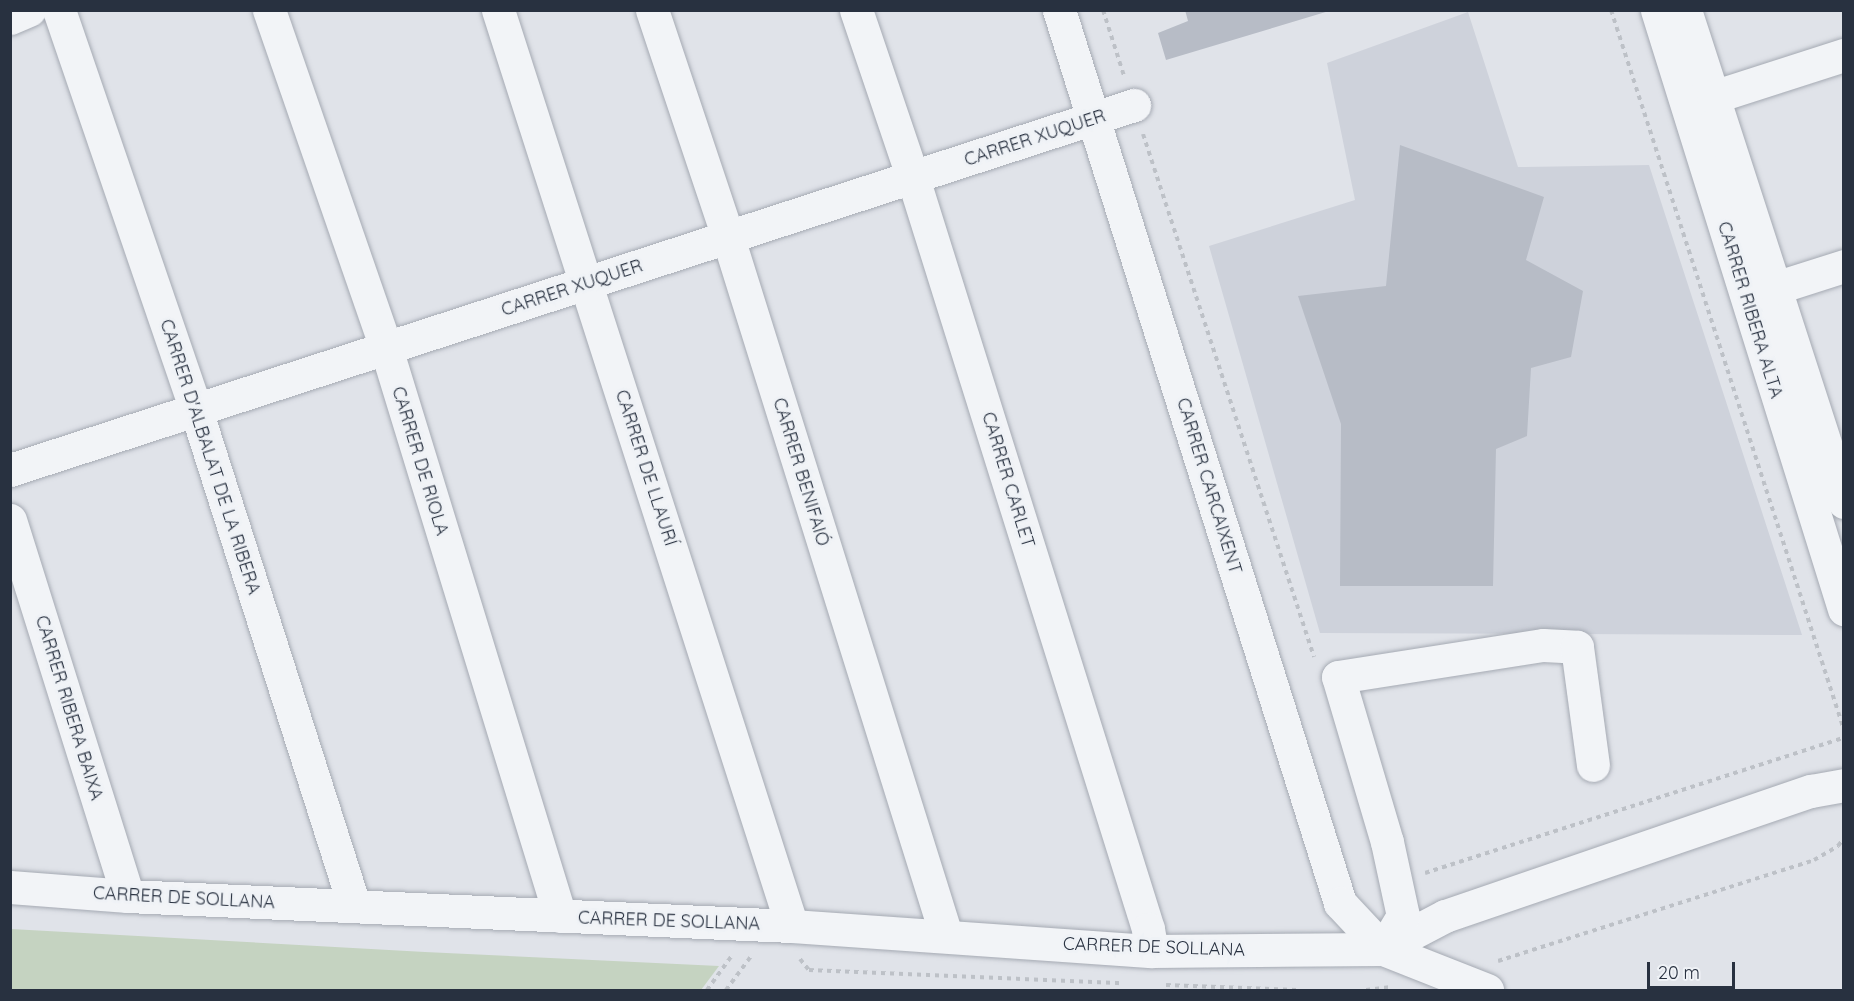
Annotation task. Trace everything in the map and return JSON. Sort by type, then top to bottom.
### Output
[{"type":"street","points":[[10,18],[29,10]]},
{"type":"street","name":"CARRER D'ALBALAT DE LA RIBERA","points":[[59,10],[196,410],[354,905]]},
{"type":"street","name":"CARRER DE RIOLA","points":[[269,10],[386,348],[560,916]]},
{"type":"street","name":"CARRER DE LLAURÍ","points":[[498,10],[587,283],[790,941]]},
{"type":"street","name":"CARRER BENIFAIÓ","points":[[652,10],[728,237],[946,935]]},
{"type":"street","name":"CARRER CARLET","points":[[856,10],[914,178],[1148,929],[1152,951]]},
{"type":"street","name":"CARRER CARCAIXENT","points":[[1059,10],[1340,903],[1383,949]]},
{"type":"street","name":"CARRER RIBERA ALTA","points":[[1657,10],[1844,609]]},
{"type":"street","name":"CARRER RIBERA ALTA","points":[[1685,10],[1841,484]]},
{"type":"street","points":[[1713,97],[1844,55]]},
{"type":"street","name":"CARRER XUQUER","points":[[10,470],[1134,105]]},
{"type":"street","points":[[1775,288],[1844,266]]},
{"type":"street","name":"CARRER RIBERA BAIXA","points":[[10,520],[128,896]]},
{"type":"street","points":[[1383,949],[1403,915],[1398,882],[1338,677],[1544,645],[1577,647],[1593,765]]},
{"type":"street","points":[[1383,949],[1445,916],[1811,791],[1844,785]]},
{"type":"street","name":"CARRER DE SOLLANA","points":[[10,888],[128,896],[560,916],[790,941],[946,935],[1152,951],[1383,949]]},
{"type":"street","points":[[1383,949],[1487,990]]},
{"type":"path","points":[[1103,10],[1315,659]]},
{"type":"path","points":[[1611,10],[1844,730]]},
{"type":"path","points":[[1398,882],[1844,738]]},
{"type":"path","points":[[1454,976],[1814,860],[1838,846],[1844,838]]},
{"type":"path","points":[[790,941],[809,970],[1130,984]]},
{"type":"path","points":[[726,990],[753,953]]},
{"type":"path","points":[[1154,984],[1297,990]]},
{"type":"path","points":[[1366,990],[1396,986]]},
{"type":"shaded area","points":[[1468,12],[1518,167],[1649,165],[1802,635],[1320,633],[1209,246],[1355,200],[1327,63]]},
{"type":"green space","points":[[11,929],[719,966],[701,990],[11,990]]},
{"type":"building","points":[[1185,10],[1329,11],[1166,60],[1158,33],[1188,21]]},
{"type":"building","points":[[1400,145],[1544,197],[1526,260],[1583,291],[1571,357],[1531,368],[1527,436],[1496,449],[1493,586],[1340,586],[1341,424],[1298,296],[1386,286]]}]
